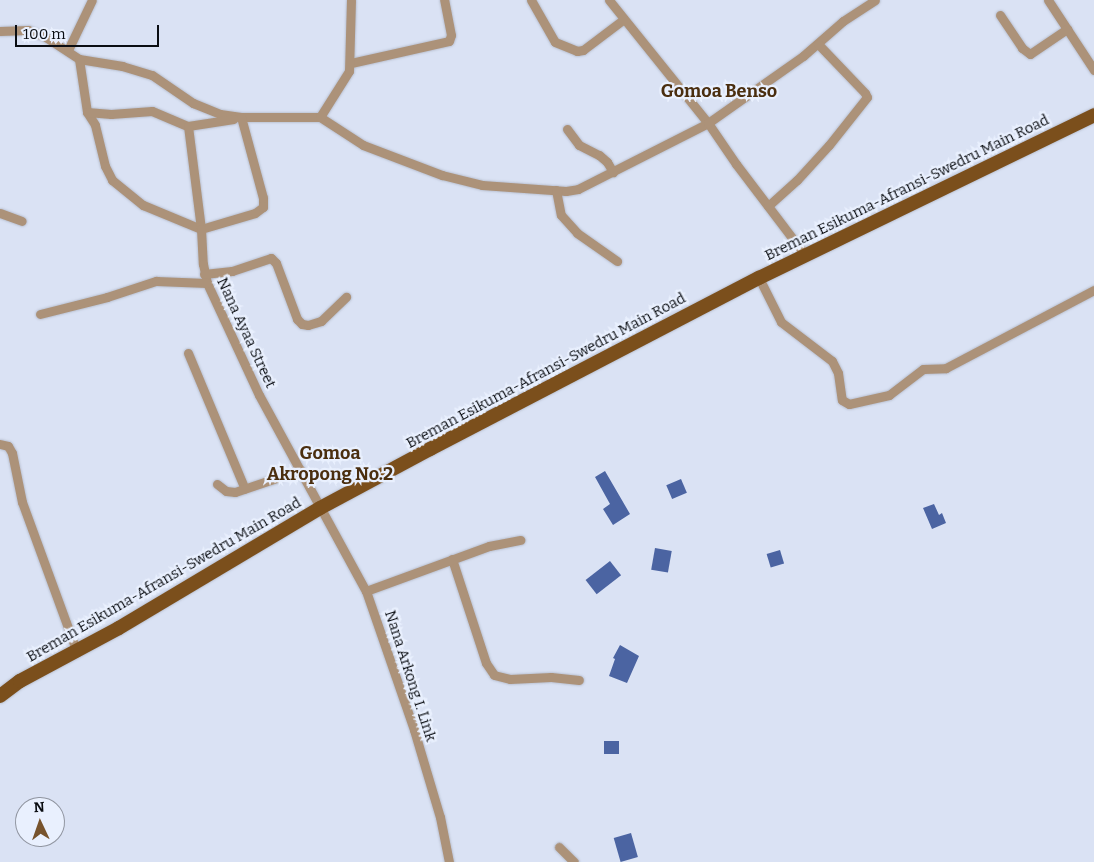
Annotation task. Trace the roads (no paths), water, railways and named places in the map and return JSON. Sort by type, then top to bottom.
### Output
[{"type":"main road","name":"Breman Esikuma-Afransi-Swedru Main Road","points":[[0,696],[20,681],[77,652],[320,508],[806,254],[1094,115]]},
{"type":"street","points":[[68,50],[92,0]]},
{"type":"street","points":[[320,118],[347,76],[351,63],[351,0]]},
{"type":"street","points":[[531,0],[555,42],[577,51],[583,50],[624,19]]},
{"type":"street","points":[[609,0],[708,123],[768,206],[806,254]]},
{"type":"street","points":[[88,112],[111,114],[152,111],[188,126],[241,118],[320,118],[364,146],[442,176],[482,185],[556,190],[578,189],[708,123],[818,44],[844,21],[875,0]]},
{"type":"street","points":[[1048,0],[1094,70]]},
{"type":"street","points":[[351,63],[449,41],[451,35],[446,1]]},
{"type":"street","points":[[1000,15],[1022,48],[1030,54],[1067,28]]},
{"type":"street","points":[[0,32],[28,30],[44,36],[79,59],[137,70],[152,75],[192,103],[207,110],[241,118]]},
{"type":"street","points":[[768,206],[797,180],[829,146],[867,97],[866,92],[818,44]]},
{"type":"street","points":[[79,59],[88,112],[95,126],[105,166],[115,184],[143,205],[201,228],[256,213],[263,207],[263,198],[241,118]]},
{"type":"street","name":"Nana Ayaa Street","points":[[188,126],[201,228],[204,274],[207,283],[259,395],[320,508]]},
{"type":"street","points":[[567,129],[579,145],[600,155],[613,172]]},
{"type":"street","points":[[556,190],[561,215],[577,233],[617,261]]},
{"type":"street","points":[[0,213],[22,221]]},
{"type":"street","points":[[204,274],[232,271],[271,258],[276,263],[297,319],[302,324],[308,325],[321,321],[346,297]]},
{"type":"street","points":[[759,278],[781,322],[832,362],[838,373],[842,400],[848,404],[889,395],[923,369],[946,368],[1094,290]]},
{"type":"street","points":[[40,314],[107,297],[156,281],[207,283]]},
{"type":"street","points":[[188,353],[245,489]]},
{"type":"street","points":[[0,444],[8,446],[12,453],[22,502],[60,611],[77,652]]},
{"type":"street","points":[[217,484],[226,491],[235,492],[300,470]]},
{"type":"street","name":"Nana Arkong I. Link","points":[[320,508],[366,591],[414,730],[440,817],[449,862]]},
{"type":"street","points":[[366,591],[489,546],[520,540]]},
{"type":"street","points":[[452,559],[486,663],[494,674],[510,679],[551,677],[579,680]]},
{"type":"street","points":[[559,848],[574,862]]},
{"type":"district","name":"Gomoa Benso","points":[[719,91]]},
{"type":"district","name":"Gomoa Akropong No.2","points":[[330,464]]}]
